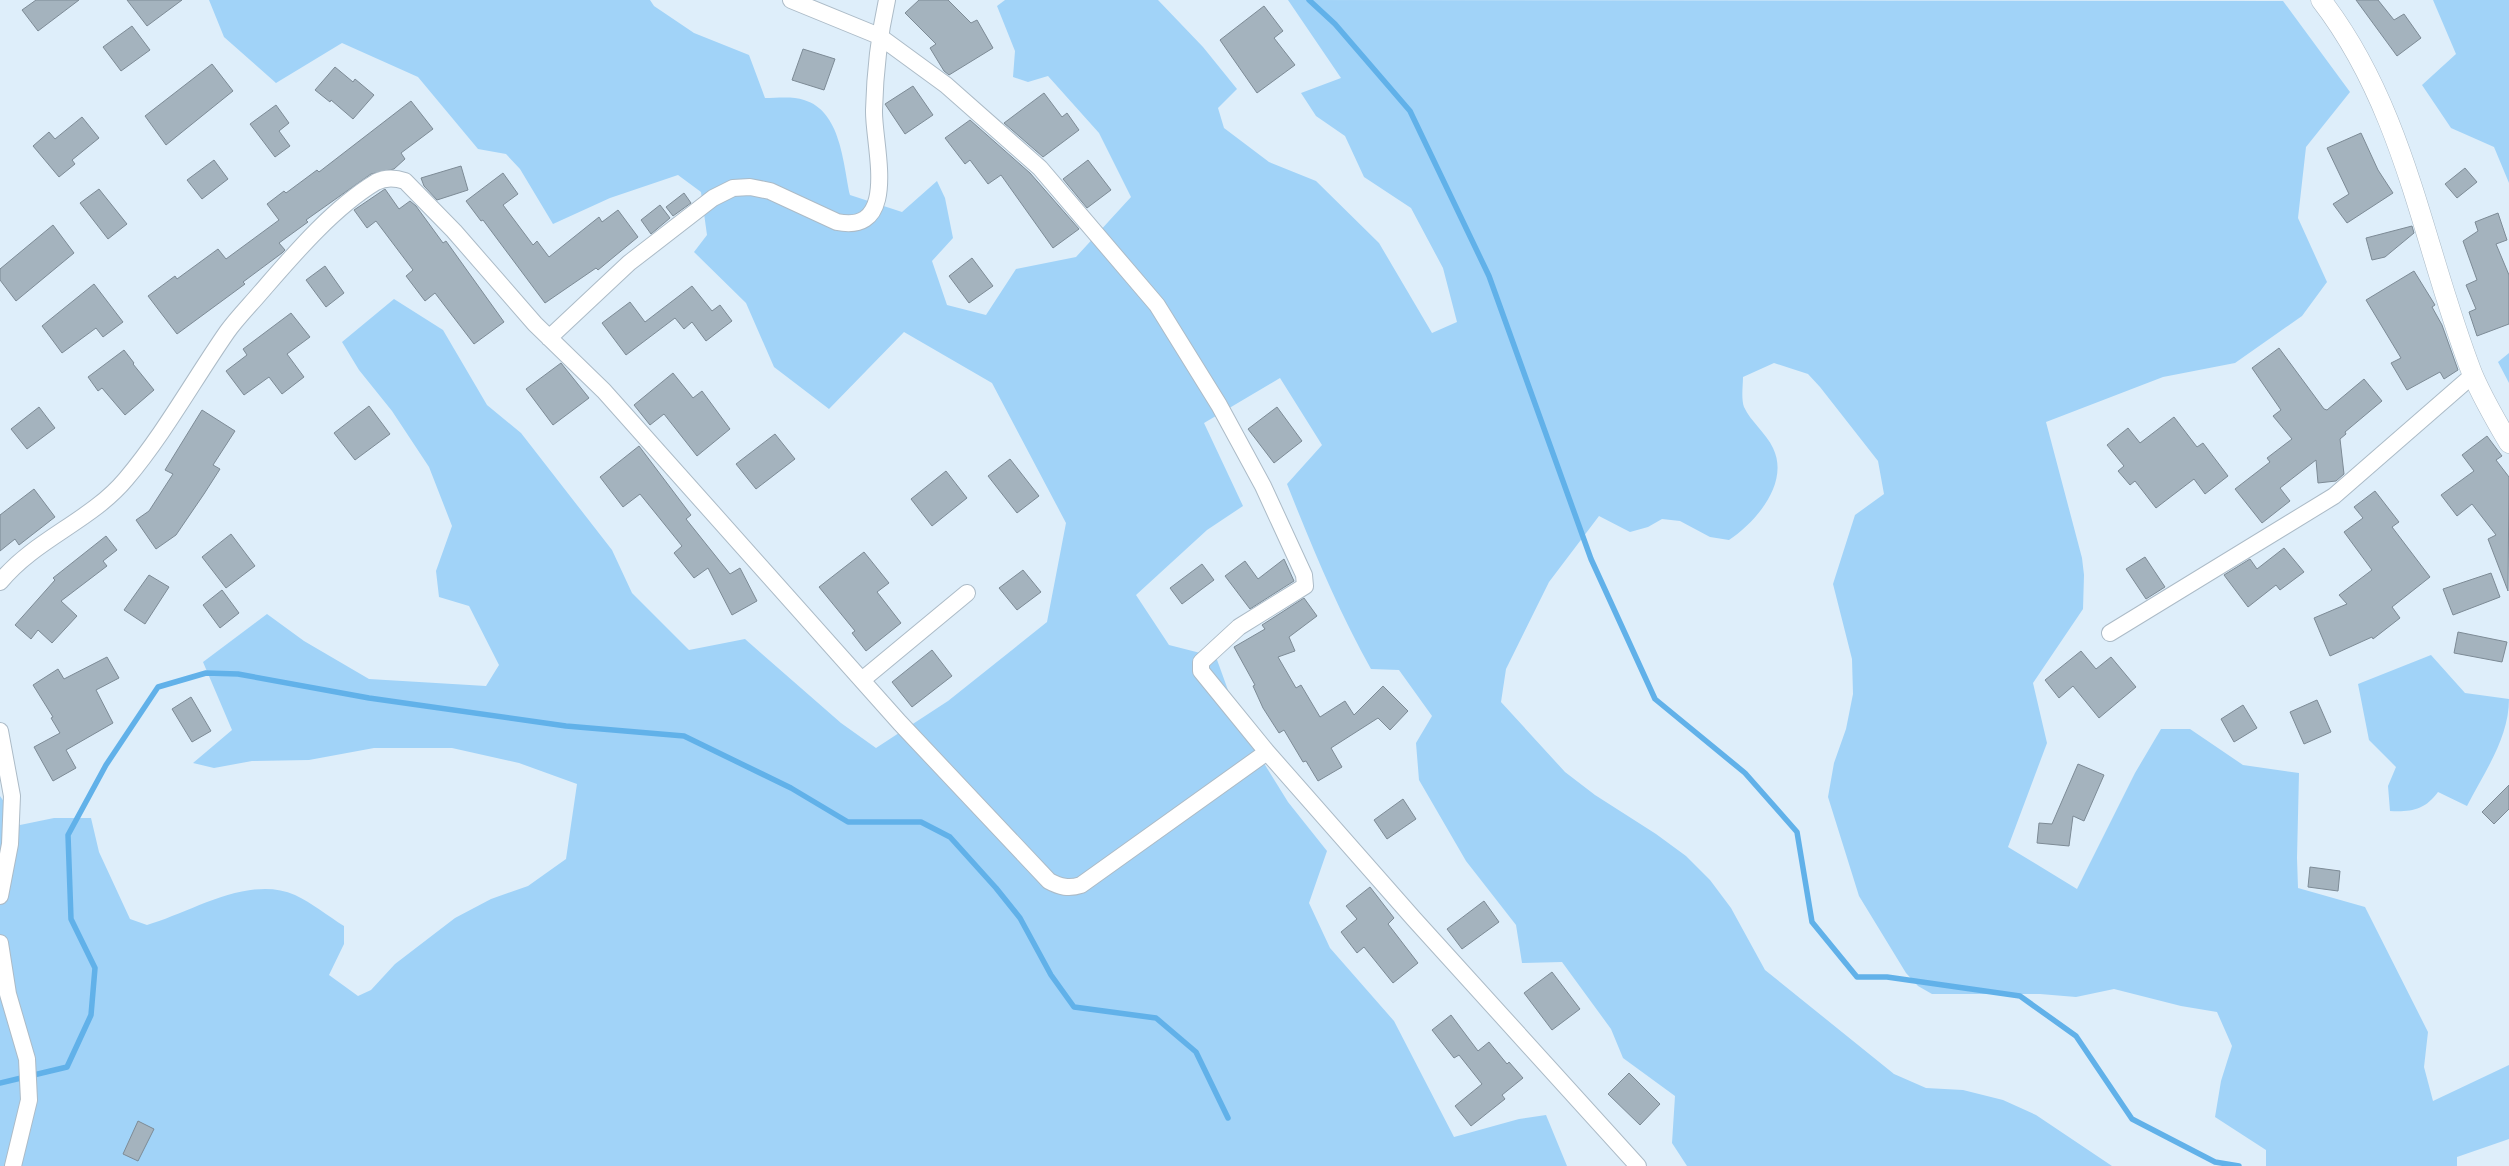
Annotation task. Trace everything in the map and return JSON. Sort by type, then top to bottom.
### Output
[{"type":"street","points":[[791,0],[879,36],[946,85],[1040,168],[1157,305],[1219,405],[1259,478],[1304,575],[1305,586],[1239,627],[1201,662],[1201,671],[1267,752],[1414,919],[1638,1166]]},
{"type":"street","points":[[549,338],[629,263],[713,198],[733,188],[750,187],[770,191],[837,222],[848,224],[864,220],[871,213],[878,195],[881,168],[874,112],[879,36],[887,0]]},
{"type":"street","points":[[2321,0],[2356,50],[2392,126],[2444,294],[2473,375],[2509,443]]},
{"type":"street","points":[[0,582],[40,544],[99,505],[125,480],[158,437],[228,331],[295,252],[332,216],[377,182],[390,178],[405,181],[454,231],[549,338],[604,391],[862,680],[1049,881],[1058,886],[1073,887],[1081,885],[1267,752]]},
{"type":"street","points":[[2110,633],[2334,496],[2473,375]]},
{"type":"street","points":[[862,680],[967,593]]},
{"type":"street","points":[[0,731],[12,796],[10,844],[0,896]]},
{"type":"street","points":[[0,943],[8,994],[26,1059],[29,1100],[13,1166]]},
{"type":"shaded area","points":[[209,0],[650,0],[654,6],[694,33],[749,55],[765,98],[804,100],[816,106],[826,115],[833,126],[838,140],[850,195],[902,212],[937,181],[945,198],[953,238],[932,261],[947,305],[986,315],[1016,269],[1076,257],[1131,197],[1099,133],[1048,76],[1028,82],[1013,77],[1015,51],[997,6],[1005,0],[1158,0],[1203,47],[1237,89],[1218,108],[1224,128],[1269,162],[1316,181],[1379,243],[1432,333],[1457,322],[1443,268],[1411,208],[1364,177],[1345,136],[1316,116],[1301,93],[1341,78],[1288,0],[2283,1],[2350,92],[2306,147],[2298,218],[2327,282],[2302,316],[2235,363],[2163,377],[2046,422],[2082,558],[2084,575],[2083,609],[2033,683],[2047,743],[2008,847],[2077,889],[2135,773],[2161,729],[2190,729],[2243,765],[2299,773],[2298,888],[2365,907],[2428,1032],[2424,1067],[2433,1101],[2509,1065],[2509,1139],[2457,1157],[2457,1166],[2266,1166],[2266,1150],[2215,1117],[2221,1081],[2232,1046],[2217,1012],[2181,1006],[2114,989],[2076,997],[2040,994],[1932,994],[1918,986],[1906,973],[1859,896],[1828,797],[1834,763],[1846,729],[1853,694],[1852,659],[1833,584],[1855,515],[1884,494],[1878,461],[1808,374],[1774,363],[1743,377],[1742,396],[1744,407],[1750,418],[1770,443],[1777,461],[1777,475],[1774,488],[1759,512],[1750,523],[1729,540],[1710,537],[1680,521],[1662,519],[1648,527],[1630,532],[1599,516],[1549,582],[1506,669],[1501,702],[1565,772],[1595,795],[1656,834],[1686,856],[1710,880],[1731,908],[1765,970],[1894,1074],[1926,1088],[1963,1090],[2003,1100],[2036,1115],[2112,1166],[1687,1166],[1672,1143],[1675,1096],[1623,1058],[1611,1029],[1562,962],[1522,963],[1516,925],[1466,861],[1419,780],[1416,743],[1432,716],[1399,670],[1371,669],[1347,624],[1326,578],[1287,484],[1322,445],[1280,378],[1204,423],[1243,506],[1207,530],[1136,595],[1169,645],[1216,657],[1241,726],[1288,802],[1327,851],[1309,903],[1330,948],[1394,1021],[1454,1137],[1519,1119],[1546,1115],[1567,1166],[0,1166],[0,796],[20,825],[54,818],[91,818],[99,852],[130,919],[147,925],[239,892],[259,889],[277,890],[301,898],[344,926],[344,944],[329,975],[358,996],[371,990],[395,964],[455,918],[491,899],[528,886],[566,859],[577,784],[519,763],[452,748],[374,748],[309,760],[252,761],[214,768],[193,763],[232,730],[203,662],[267,614],[304,641],[369,679],[486,686],[499,665],[469,606],[439,597],[436,571],[452,526],[429,467],[392,411],[359,370],[342,342],[394,299],[443,330],[487,405],[521,433],[612,550],[632,593],[689,650],[745,639],[841,723],[876,748],[948,701],[1047,622],[1066,523],[992,383],[904,332],[829,409],[774,367],[746,303],[694,252],[707,235],[701,192],[678,175],[610,198],[553,224],[520,169],[506,154],[478,149],[418,77],[342,43],[276,83],[224,37]]},
{"type":"shaded area","points":[[2433,0],[2509,0],[2509,183],[2494,147],[2451,128],[2422,85],[2456,54]]},
{"type":"shaded area","points":[[2509,353],[2509,383],[2498,362]]},
{"type":"shaded area","points":[[2431,655],[2465,693],[2509,699],[2505,728],[2494,755],[2467,806],[2438,792],[2428,803],[2417,809],[2390,811],[2388,786],[2396,767],[2369,740],[2358,684]]},
{"type":"building","points":[[36,0],[79,0],[38,31],[22,10]]},
{"type":"building","points":[[127,0],[182,0],[147,26]]},
{"type":"building","points":[[919,0],[948,0],[971,23],[977,20],[993,48],[949,75],[944,71],[930,48],[936,44],[905,13]]},
{"type":"building","points":[[2356,0],[2378,0],[2394,20],[2404,14],[2421,38],[2397,56]]},
{"type":"building","points":[[1264,6],[1283,31],[1274,38],[1295,65],[1257,93],[1220,40]]},
{"type":"building","points":[[132,26],[150,50],[121,71],[103,47]]},
{"type":"building","points":[[803,49],[835,59],[824,90],[792,80]]},
{"type":"building","points":[[212,64],[233,91],[166,145],[145,116]]},
{"type":"building","points":[[335,67],[353,82],[355,79],[374,95],[353,119],[331,100],[330,102],[315,90]]},
{"type":"building","points":[[913,86],[933,115],[905,134],[885,104]]},
{"type":"building","points":[[1044,93],[1062,117],[1067,113],[1079,130],[1043,157],[1004,123]]},
{"type":"building","points":[[411,101],[433,129],[401,153],[405,159],[394,169],[371,174],[306,220],[308,222],[279,243],[285,250],[282,253],[243,282],[245,284],[177,334],[148,296],[175,276],[177,279],[218,249],[226,259],[279,220],[267,204],[284,191],[286,193],[317,170],[319,172]]},
{"type":"building","points":[[276,105],[289,123],[279,131],[290,146],[275,157],[250,124]]},
{"type":"building","points":[[82,117],[99,138],[72,160],[75,164],[59,177],[33,146],[49,132],[55,139]]},
{"type":"building","points":[[970,120],[1030,173],[1079,229],[1053,248],[1001,175],[988,184],[970,160],[965,164],[945,138]]},
{"type":"building","points":[[2361,133],[2378,170],[2393,193],[2347,223],[2333,204],[2349,194],[2327,148]]},
{"type":"building","points":[[214,160],[228,179],[202,199],[187,180]]},
{"type":"building","points":[[1088,160],[1111,190],[1087,208],[1063,179]]},
{"type":"building","points":[[461,166],[468,190],[437,200],[424,186],[421,178]]},
{"type":"building","points":[[2465,168],[2477,182],[2457,198],[2445,184]]},
{"type":"building","points":[[503,173],[518,194],[503,205],[533,245],[537,241],[549,257],[599,217],[602,222],[618,210],[638,237],[598,270],[596,268],[545,303],[483,220],[481,221],[466,201]]},
{"type":"building","points":[[99,189],[127,224],[108,239],[80,203]]},
{"type":"building","points":[[385,189],[399,209],[410,201],[416,206],[443,243],[446,241],[504,322],[474,344],[435,293],[425,301],[406,276],[413,270],[376,221],[367,228],[354,210]]},
{"type":"building","points":[[684,193],[691,203],[673,216],[666,207]]},
{"type":"building","points":[[660,205],[670,218],[651,234],[641,220]]},
{"type":"building","points":[[2498,213],[2507,240],[2496,244],[2509,275],[2509,324],[2477,336],[2469,312],[2476,309],[2466,285],[2477,280],[2463,241],[2478,231],[2475,222]]},
{"type":"building","points":[[53,225],[74,253],[16,301],[0,280],[0,269]]},
{"type":"building","points":[[2412,226],[2414,233],[2385,257],[2372,260],[2366,238]]},
{"type":"building","points":[[972,258],[993,286],[969,303],[949,276]]},
{"type":"building","points":[[325,266],[344,293],[326,307],[306,280]]},
{"type":"building","points":[[2414,271],[2435,305],[2432,307],[2442,325],[2458,370],[2444,379],[2440,372],[2407,390],[2391,363],[2401,358],[2366,300]]},
{"type":"building","points":[[94,284],[123,322],[103,337],[96,328],[62,353],[42,326]]},
{"type":"building","points":[[692,286],[712,311],[720,305],[732,321],[706,341],[692,322],[684,329],[675,318],[626,355],[602,323],[630,302],[645,322]]},
{"type":"building","points":[[291,313],[310,337],[287,354],[304,377],[282,394],[269,377],[244,395],[226,371],[247,355],[243,349]]},
{"type":"building","points":[[2279,348],[2324,409],[2327,410],[2364,379],[2382,401],[2345,432],[2346,434],[2340,439],[2344,474],[2336,481],[2318,483],[2316,460],[2280,488],[2290,501],[2262,523],[2235,489],[2270,462],[2267,458],[2292,439],[2273,416],[2281,410],[2252,368]]},
{"type":"building","points":[[124,350],[154,390],[125,415],[102,388],[98,391],[88,377]]},
{"type":"building","points":[[561,363],[589,398],[553,425],[526,389]]},
{"type":"building","points":[[673,373],[693,398],[702,391],[730,429],[697,456],[664,414],[650,425],[634,405]]},
{"type":"building","points":[[369,406],[390,434],[355,460],[334,433]]},
{"type":"building","points":[[39,407],[55,428],[27,449],[11,429]]},
{"type":"building","points":[[1277,407],[1302,441],[1274,463],[1248,429]]},
{"type":"building","points":[[202,410],[235,431],[213,465],[220,469],[204,494],[176,535],[156,549],[136,520],[149,511],[173,474],[165,470]]},
{"type":"building","points":[[2174,417],[2197,447],[2203,443],[2228,476],[2205,494],[2194,479],[2156,508],[2135,481],[2130,485],[2118,471],[2124,466],[2107,445],[2128,428],[2140,443]]},
{"type":"building","points":[[775,434],[795,459],[756,489],[736,464]]},
{"type":"building","points":[[2487,436],[2502,456],[2496,460],[2509,477],[2508,591],[2488,539],[2496,535],[2472,504],[2457,516],[2441,495],[2474,471],[2462,455]]},
{"type":"building","points":[[639,446],[691,515],[686,519],[730,574],[740,568],[757,601],[732,615],[708,568],[694,578],[674,553],[682,546],[640,494],[623,507],[600,477]]},
{"type":"building","points":[[1010,459],[1039,496],[1017,513],[988,476]]},
{"type":"building","points":[[946,471],[967,498],[932,526],[911,499]]},
{"type":"building","points":[[34,489],[55,517],[19,545],[15,539],[0,551],[0,515]]},
{"type":"building","points":[[2375,491],[2399,522],[2392,527],[2430,577],[2392,607],[2400,618],[2373,639],[2372,637],[2330,656],[2314,618],[2347,604],[2339,595],[2372,570],[2344,532],[2363,518],[2354,507]]},
{"type":"building","points":[[231,534],[255,566],[226,588],[202,557]]},
{"type":"building","points":[[106,536],[117,550],[103,561],[107,566],[61,601],[77,616],[52,643],[38,630],[31,639],[15,625],[55,580],[53,578]]},
{"type":"building","points":[[2284,548],[2304,572],[2280,590],[2276,585],[2248,607],[2224,575],[2250,559],[2257,569]]},
{"type":"building","points":[[864,552],[889,583],[877,592],[901,623],[866,651],[852,633],[855,631],[819,587]]},
{"type":"building","points":[[2145,557],[2165,587],[2146,599],[2126,569]]},
{"type":"building","points":[[1284,559],[1294,581],[1250,609],[1225,576],[1245,561],[1258,579]]},
{"type":"building","points":[[1202,564],[1214,580],[1182,604],[1170,588]]},
{"type":"building","points":[[1023,570],[1041,592],[1017,610],[999,588]]},
{"type":"building","points":[[2491,573],[2500,597],[2453,615],[2443,589]]},
{"type":"building","points":[[149,575],[169,587],[145,624],[124,610]]},
{"type":"building","points":[[222,590],[239,613],[220,628],[203,605]]},
{"type":"building","points":[[1304,598],[1317,616],[1289,637],[1295,651],[1278,657],[1296,688],[1301,685],[1320,717],[1345,701],[1354,715],[1383,686],[1408,711],[1390,730],[1378,718],[1331,748],[1342,767],[1318,781],[1306,761],[1303,762],[1284,730],[1279,733],[1263,708],[1253,686],[1255,685],[1234,647],[1265,629],[1262,625]]},
{"type":"building","points":[[2458,632],[2507,642],[2502,662],[2454,653]]},
{"type":"building","points":[[932,650],[952,676],[912,707],[892,682]]},
{"type":"building","points":[[2081,651],[2096,669],[2111,657],[2136,687],[2099,718],[2073,686],[2059,698],[2045,680]]},
{"type":"building","points":[[107,657],[119,678],[96,690],[113,723],[66,750],[76,768],[53,781],[34,747],[60,733],[51,718],[53,717],[33,685],[58,669],[64,679]]},
{"type":"building","points":[[191,697],[211,731],[192,742],[172,709]]},
{"type":"building","points":[[2317,700],[2331,732],[2304,744],[2290,712]]},
{"type":"building","points":[[2243,705],[2257,728],[2234,742],[2221,719]]},
{"type":"building","points":[[2078,764],[2104,775],[2084,821],[2073,816],[2069,846],[2037,843],[2039,823],[2052,824]]},
{"type":"building","points":[[2509,785],[2509,809],[2494,824],[2482,812]]},
{"type":"building","points":[[1403,799],[1416,819],[1387,839],[1374,820]]},
{"type":"building","points":[[2310,867],[2340,871],[2338,891],[2308,887]]},
{"type":"building","points":[[1370,887],[1394,918],[1388,924],[1418,963],[1393,983],[1364,947],[1357,953],[1341,932],[1357,919],[1346,906]]},
{"type":"building","points":[[1484,901],[1499,922],[1462,949],[1447,929]]},
{"type":"building","points":[[1552,972],[1580,1009],[1552,1030],[1524,993]]},
{"type":"building","points":[[1451,1015],[1478,1051],[1489,1042],[1507,1064],[1509,1062],[1523,1078],[1502,1095],[1505,1099],[1471,1126],[1455,1106],[1482,1084],[1459,1055],[1454,1058],[1432,1030]]},
{"type":"building","points":[[1629,1073],[1660,1104],[1640,1125],[1608,1094]]},
{"type":"building","points":[[138,1121],[154,1129],[138,1161],[123,1154]]},
{"type":"waterway","points":[[1309,0],[1335,24],[1410,111],[1489,276],[1591,559],[1655,699],[1745,773],[1797,832],[1812,922],[1857,977],[1887,977],[2020,996],[2076,1036],[2132,1119],[2215,1162],[2239,1166]]},
{"type":"waterway","points":[[0,1083],[67,1067],[91,1015],[95,968],[71,919],[68,835],[106,765],[158,687],[206,673],[238,674],[369,698],[566,726],[684,736],[791,788],[848,822],[921,822],[950,837],[996,888],[1020,918],[1051,975],[1074,1007],[1156,1018],[1196,1052],[1228,1118]]}]
